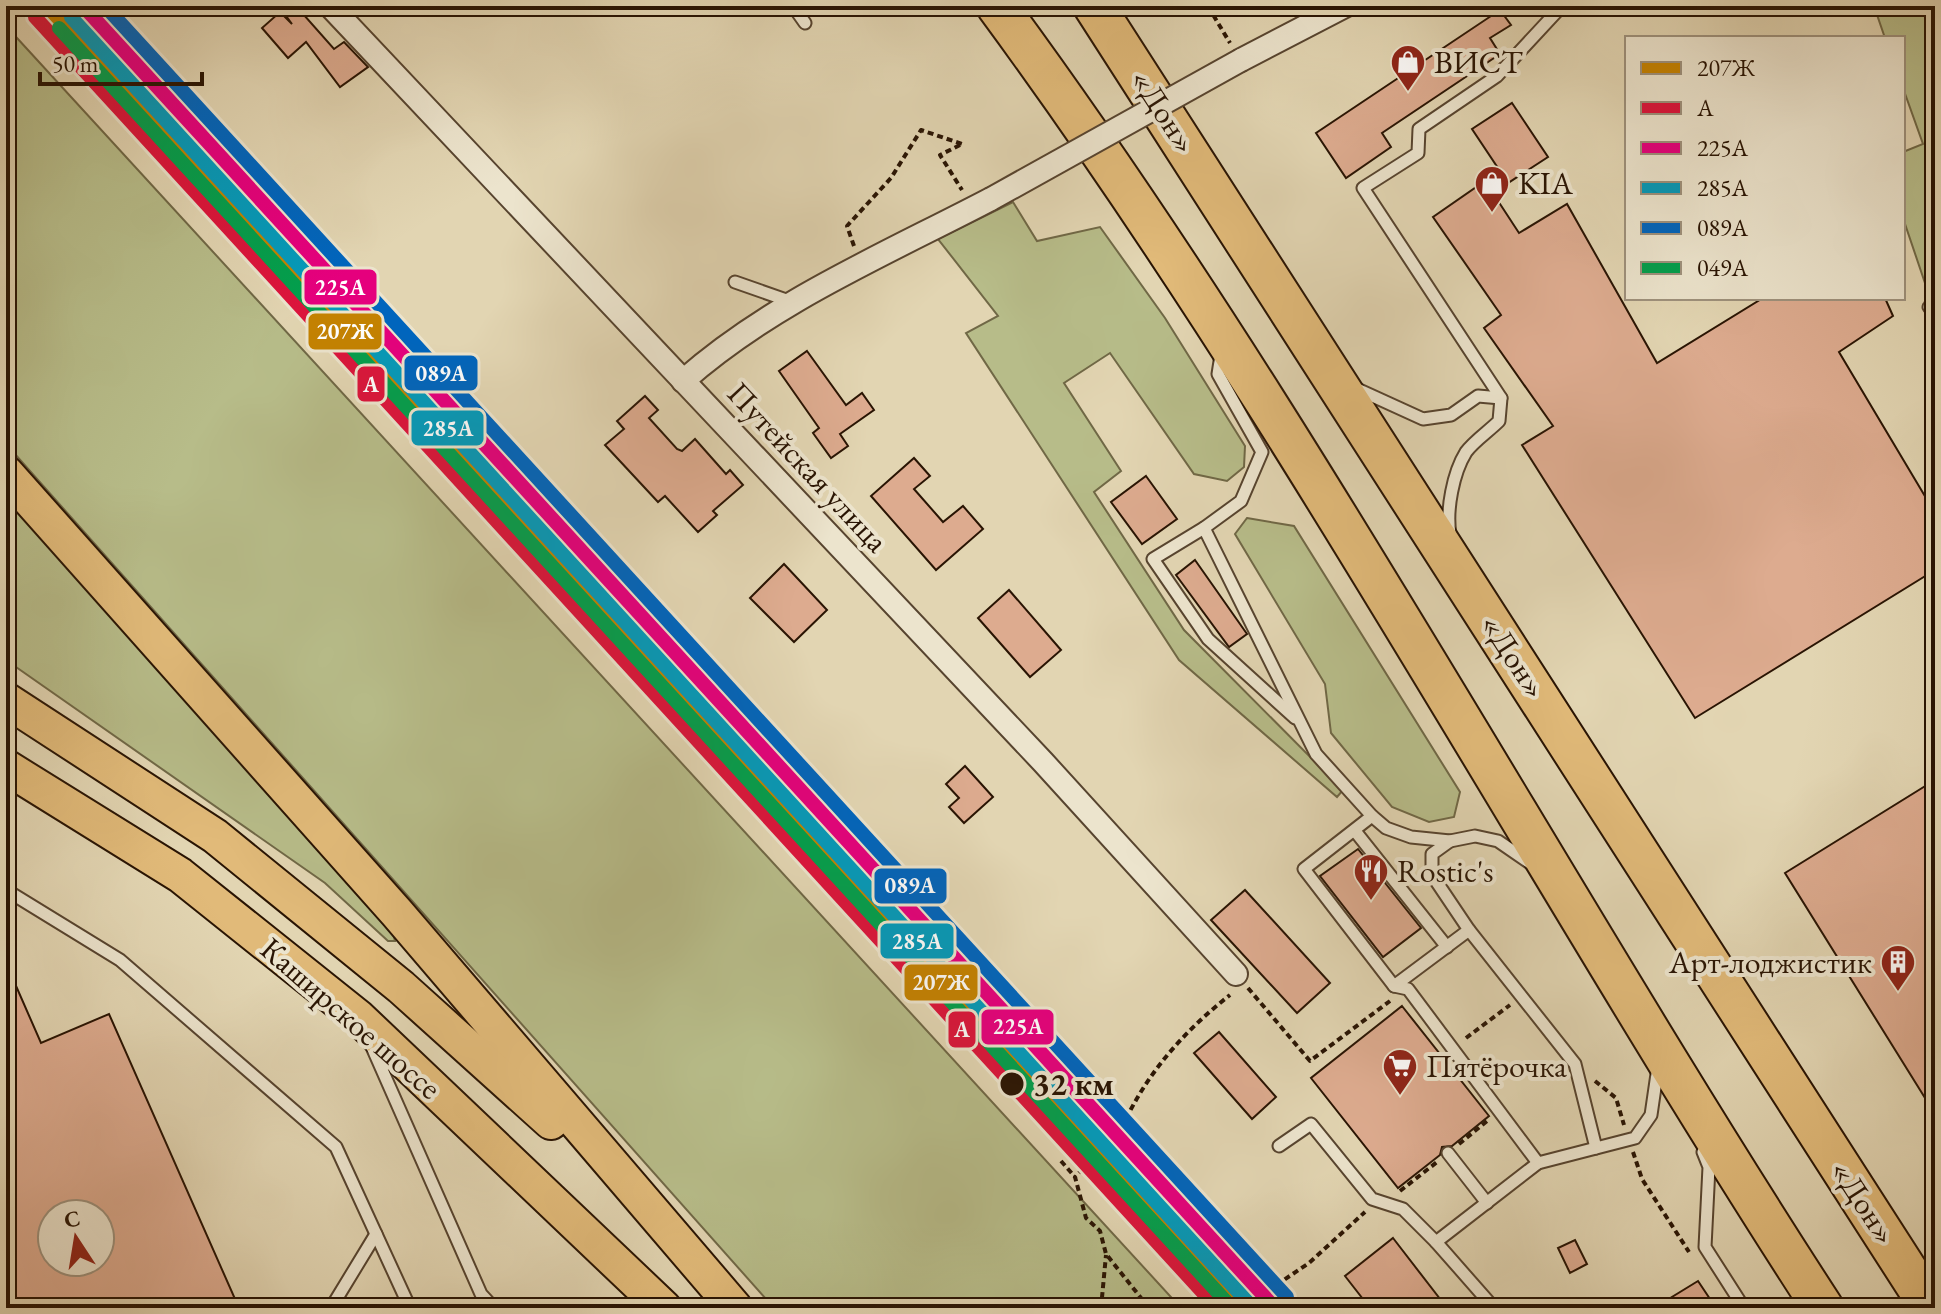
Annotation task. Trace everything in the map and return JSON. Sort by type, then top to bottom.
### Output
[{"type":"highway","points":[[997,6],[1102,156],[1276,417],[1823,1308]]},
{"type":"highway","name":"«Дон»","points":[[1094,6],[1931,1308]]},
{"type":"main road","points":[[6,473],[397,913],[735,1308]]},
{"type":"main road","name":"Каширское шоссе","points":[[6,700],[215,836],[401,987],[647,1208]]},
{"type":"main road","name":"Каширское шоссе","points":[[6,767],[180,875],[358,1017],[664,1308]]},
{"type":"street","name":"Путейская улица","points":[[330,6],[1043,762],[1236,974]]},
{"type":"street","points":[[683,381],[720,351],[793,303],[991,199],[1236,52],[1345,6]]},
{"type":"lane","points":[[793,6],[805,23]]},
{"type":"lane","points":[[1454,563],[1448,520],[1456,477],[1467,451],[1499,421],[1501,398],[1363,188],[1418,153],[1419,129],[1497,76],[1562,6]]},
{"type":"lane","points":[[735,282],[793,303]]},
{"type":"lane","points":[[1224,339],[1218,374],[1262,452],[1241,501],[1153,559],[1208,639],[1301,724]]},
{"type":"lane","points":[[1336,379],[1423,419],[1451,415],[1478,396],[1501,398]]},
{"type":"lane","points":[[1204,528],[1316,754],[1372,816],[1386,828],[1411,837],[1450,841],[1475,836],[1498,841],[1562,886]]},
{"type":"lane","points":[[1372,816],[1304,869],[1394,992]]},
{"type":"lane","points":[[1355,831],[1447,947]]},
{"type":"lane","points":[[1450,841],[1432,854],[1432,875],[1469,930],[1575,1064],[1596,1148]]},
{"type":"lane","points":[[6,890],[120,960],[336,1147],[410,1308]]},
{"type":"lane","points":[[1394,992],[1469,930]]},
{"type":"lane","points":[[1394,992],[1408,989],[1538,1163]]},
{"type":"lane","points":[[358,1017],[481,1294],[494,1308]]},
{"type":"lane","points":[[1661,1047],[1693,1127]]},
{"type":"lane","points":[[1436,1242],[1538,1163],[1635,1138],[1651,1115],[1661,1047]]},
{"type":"lane","points":[[1279,1146],[1311,1124],[1372,1199],[1403,1209],[1494,1308]]},
{"type":"lane","points":[[1698,1140],[1709,1167],[1705,1247],[1744,1308]]},
{"type":"lane","points":[[1448,1153],[1487,1203]]},
{"type":"lane","points":[[331,1308],[376,1234]]},
{"type":"path","points":[[1214,6],[1212,13],[1236,52]]},
{"type":"path","points":[[861,268],[847,226],[891,178],[921,130],[962,144],[940,155],[966,195]]},
{"type":"path","points":[[1236,974],[1310,1061],[1394,992]]},
{"type":"path","points":[[1075,1177],[1122,1128],[1136,1096],[1176,1045],[1232,993],[1236,974]]},
{"type":"path","points":[[1452,1048],[1521,996]]},
{"type":"path","points":[[1575,1064],[1616,1098],[1642,1179],[1692,1257]]},
{"type":"path","points":[[1122,1128],[1269,1290],[1309,1263],[1369,1208],[1448,1153],[1493,1116]]},
{"type":"path","points":[[1061,1161],[1075,1177],[1086,1218],[1100,1231],[1106,1254],[1101,1308]]},
{"type":"path","points":[[1106,1254],[1149,1308]]},
{"type":"green space","points":[[1874,6],[1935,6],[1935,289],[1928,292],[1905,224],[1905,151],[1923,144],[1905,94],[1905,36],[1884,36]]},
{"type":"green space","points":[[6,26],[1181,1308],[774,1308],[6,444]]},
{"type":"green space","points":[[1013,202],[1037,241],[1100,227],[1165,318],[1245,446],[1244,467],[1227,481],[1194,474],[1110,353],[1064,383],[1121,471],[1094,492],[1184,630],[1343,790],[1337,797],[1179,660],[966,333],[998,316],[938,239]]},
{"type":"green space","points":[[6,493],[393,933],[395,941],[388,941],[325,883],[6,660]]},
{"type":"green space","points":[[1247,518],[1294,526],[1460,792],[1454,817],[1429,822],[1392,807],[1331,733],[1325,684],[1235,534]]},
{"type":"building","points":[[296,6],[334,49],[344,42],[368,67],[340,87],[306,42],[288,58],[262,28],[280,12],[292,24],[281,9]]},
{"type":"building","name":"ВИСТ","points":[[1500,10],[1511,25],[1490,38],[1500,54],[1382,133],[1391,147],[1346,178],[1316,133]]},
{"type":"building","points":[[1512,103],[1548,157],[1508,183],[1472,129]]},
{"type":"building","points":[[1485,181],[1519,233],[1567,204],[1657,363],[1760,300],[1886,300],[1893,316],[1839,352],[1935,513],[1935,570],[1695,718],[1522,445],[1553,426],[1484,328],[1501,315],[1433,217]]},
{"type":"building","points":[[807,351],[846,405],[862,393],[874,410],[840,434],[848,446],[831,458],[813,433],[819,428],[779,371]]},
{"type":"building","points":[[645,396],[658,410],[649,418],[677,449],[682,451],[695,439],[726,474],[730,470],[743,485],[713,511],[717,515],[698,532],[665,496],[658,502],[605,445],[624,429],[617,421]]},
{"type":"building","points":[[914,458],[930,476],[914,489],[943,522],[963,506],[983,529],[936,570],[871,496]]},
{"type":"building","points":[[1146,476],[1177,519],[1142,544],[1111,502]]},
{"type":"building","points":[[1195,560],[1247,634],[1229,647],[1176,575]]},
{"type":"building","points":[[784,564],[827,610],[794,642],[750,598]]},
{"type":"building","points":[[1009,590],[1061,650],[1030,677],[978,618]]},
{"type":"building","points":[[965,766],[993,797],[964,823],[949,807],[959,798],[946,784]]},
{"type":"building","name":"Арт-лоджистик","points":[[1935,780],[1935,1114],[1785,873]]},
{"type":"building","name":"Rostic's","points":[[1358,849],[1421,928],[1383,957],[1320,876]]},
{"type":"building","points":[[1245,890],[1330,983],[1297,1013],[1211,920]]},
{"type":"building","points":[[6,963],[41,1043],[109,1014],[239,1308],[6,1308]]},
{"type":"building","name":"Пятёрочка","points":[[1402,1006],[1489,1116],[1452,1146],[1442,1147],[1440,1155],[1398,1188],[1311,1078]]},
{"type":"building","points":[[1219,1032],[1276,1097],[1252,1119],[1194,1053]]},
{"type":"building","points":[[1393,1238],[1447,1308],[1370,1308],[1345,1276]]},
{"type":"building","points":[[1575,1240],[1587,1264],[1570,1273],[1558,1248]]},
{"type":"building","points":[[1698,1281],[1716,1308],[1654,1308]]},
{"type":"transit line","name":"207Ж","points":[[47,6],[1239,1308]]},
{"type":"transit line","name":"225А","points":[[83,6],[1275,1308]]},
{"type":"transit line","name":"089А","points":[[105,6],[1287,1297]]},
{"type":"transit line","name":"A","points":[[35,17],[1217,1308]]},
{"type":"transit line","name":"285А","points":[[71,17],[1253,1308]]},
{"type":"transit line","name":"049А","points":[[59,28],[1232,1308]]},
{"type":"place","name":"ВИСТ","points":[[1408,93]]},
{"type":"place","name":"KIA","points":[[1492,214]]},
{"type":"place","name":"Rostic's","points":[[1371,902]]},
{"type":"place","name":"Арт-лоджистик","points":[[1898,993]]},
{"type":"place","name":"32 км","points":[[1012,1084]]},
{"type":"place","name":"Пятёрочка","points":[[1400,1097]]}]
